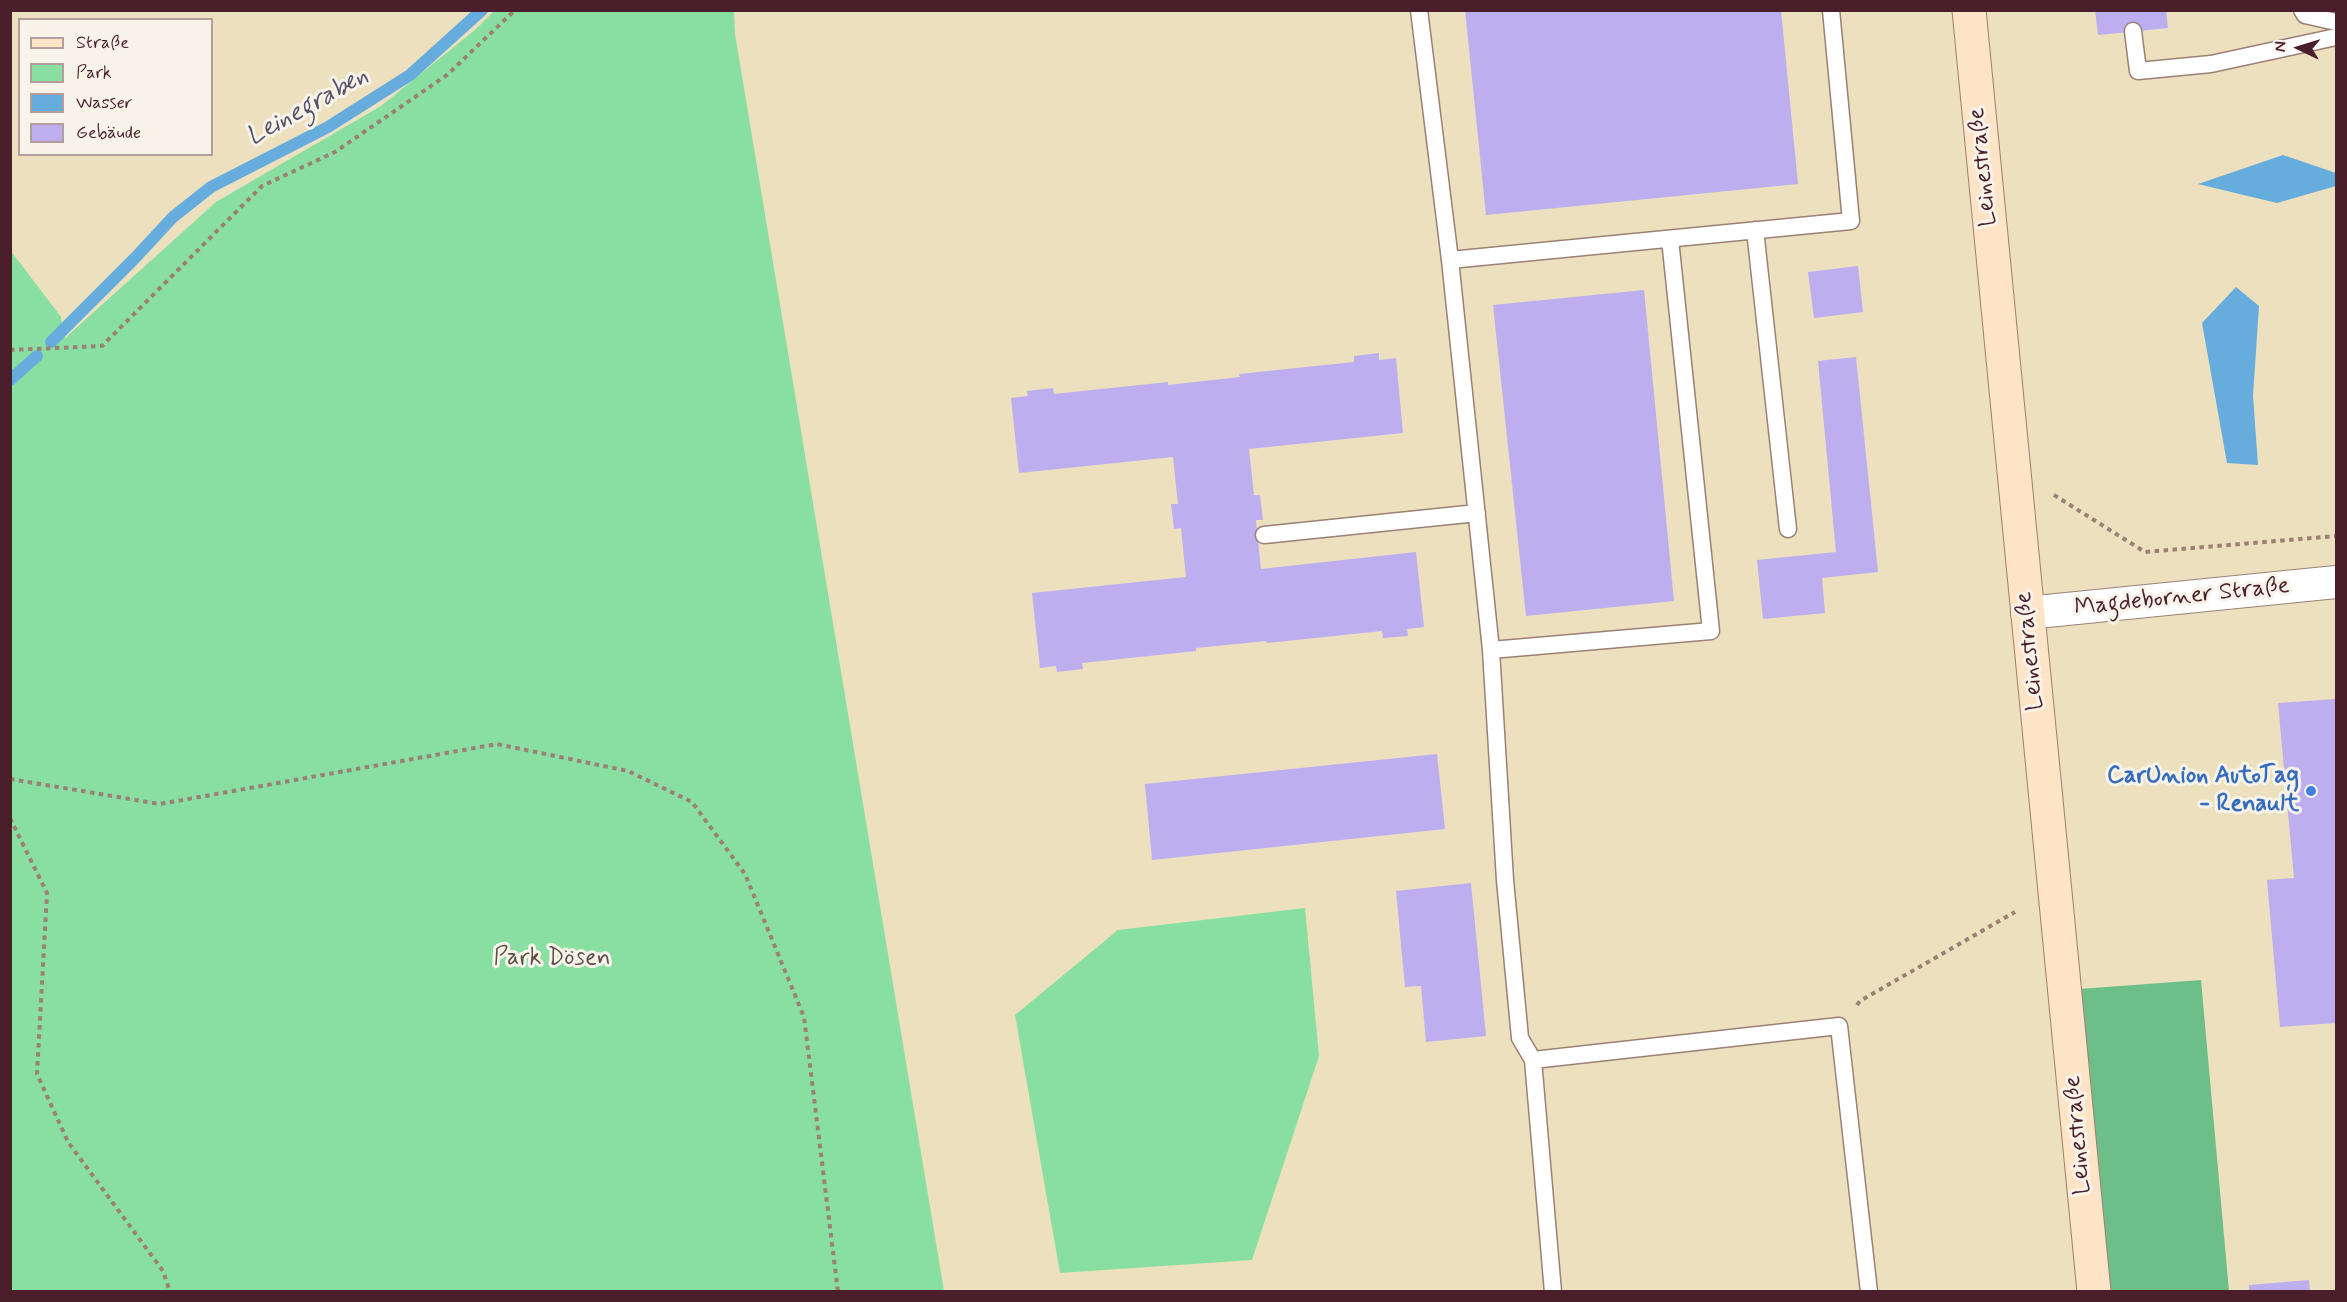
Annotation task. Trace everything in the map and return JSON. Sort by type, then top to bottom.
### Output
[{"type":"main road","name":"Leinestraße","points":[[1969,10],[2094,1292]]},
{"type":"street","name":"Magdeborner Straße","points":[[2027,614],[2337,582]]},
{"type":"lane","points":[[1419,10],[1450,260],[1491,650],[1505,880],[1520,1038],[1533,1060],[1553,1292]]},
{"type":"lane","points":[[1450,260],[1851,221],[1831,10]]},
{"type":"lane","points":[[2302,10],[2305,15],[2337,22]]},
{"type":"lane","points":[[2133,31],[2138,71],[2211,64],[2337,37]]},
{"type":"lane","points":[[1755,230],[1788,529]]},
{"type":"lane","points":[[1491,650],[1711,631],[1670,239]]},
{"type":"lane","points":[[1264,535],[1477,513]]},
{"type":"lane","points":[[1533,1060],[1839,1026],[1869,1292]]},
{"type":"path","points":[[10,350],[102,346],[262,186],[335,152],[447,75],[515,10]]},
{"type":"path","points":[[2053,488],[2054,495],[2145,552],[2337,536]]},
{"type":"path","points":[[10,779],[160,804],[497,744],[628,771],[692,802],[745,874],[804,1017],[838,1292]]},
{"type":"path","points":[[10,818],[47,893],[37,1074],[68,1142],[163,1271],[170,1292]]},
{"type":"path","points":[[1839,1026],[1860,1001],[2015,912]]},
{"type":"green space","name":"Park Dösen","points":[[494,11],[734,11],[735,34],[944,1291],[11,1291],[11,251],[61,317],[65,338],[216,202],[381,106],[476,29]]},
{"type":"green space","points":[[1305,908],[1319,1056],[1252,1260],[1060,1273],[1015,1015],[1118,930]]},
{"type":"green space","points":[[2201,980],[2229,1291],[2094,1291],[2066,990]]},
{"type":"water","points":[[2283,155],[2336,173],[2336,186],[2277,203],[2198,184]]},
{"type":"water","points":[[2236,287],[2259,306],[2253,396],[2258,465],[2227,463],[2202,323]]},
{"type":"building","points":[[1465,10],[1781,10],[1798,184],[1486,215]]},
{"type":"building","points":[[2095,10],[2166,10],[2168,28],[2098,35]]},
{"type":"building","points":[[1858,266],[1863,312],[1814,318],[1808,272]]},
{"type":"building","points":[[1644,290],[1674,601],[1526,616],[1493,305]]},
{"type":"building","points":[[1379,353],[1379,360],[1396,358],[1403,433],[1249,449],[1254,495],[1260,495],[1263,520],[1256,520],[1261,569],[1416,552],[1424,627],[1407,629],[1408,636],[1383,638],[1382,631],[1267,643],[1266,641],[1082,663],[1083,669],[1057,672],[1056,666],[1040,668],[1032,593],[1186,577],[1181,528],[1174,529],[1171,504],[1178,504],[1173,457],[1019,473],[1011,398],[1028,396],[1027,391],[1053,388],[1054,394],[1240,377],[1239,374],[1354,362],[1354,356]]},
{"type":"building","points":[[1856,357],[1878,572],[1822,578],[1825,613],[1763,619],[1757,560],[1836,552],[1818,361]]},
{"type":"building","name":"CarUnion AutoTag - Renault","points":[[2336,699],[2336,1023],[2280,1027],[2267,880],[2294,878],[2278,703]]},
{"type":"building","points":[[1437,754],[1445,829],[1152,860],[1145,784]]},
{"type":"building","points":[[1471,883],[1486,1036],[1426,1042],[1421,986],[1405,987],[1396,891]]},
{"type":"building","points":[[2309,1280],[2310,1292],[2249,1292],[2249,1285]]},
{"type":"waterway","name":"Leinegraben","points":[[51,342],[173,217],[211,187],[328,127],[410,75],[482,10]]},
{"type":"waterway","name":"Leinegraben","points":[[10,380],[37,356]]},
{"type":"place","name":"CarUnion AutoTag - Renault","points":[[2311,791]]}]
